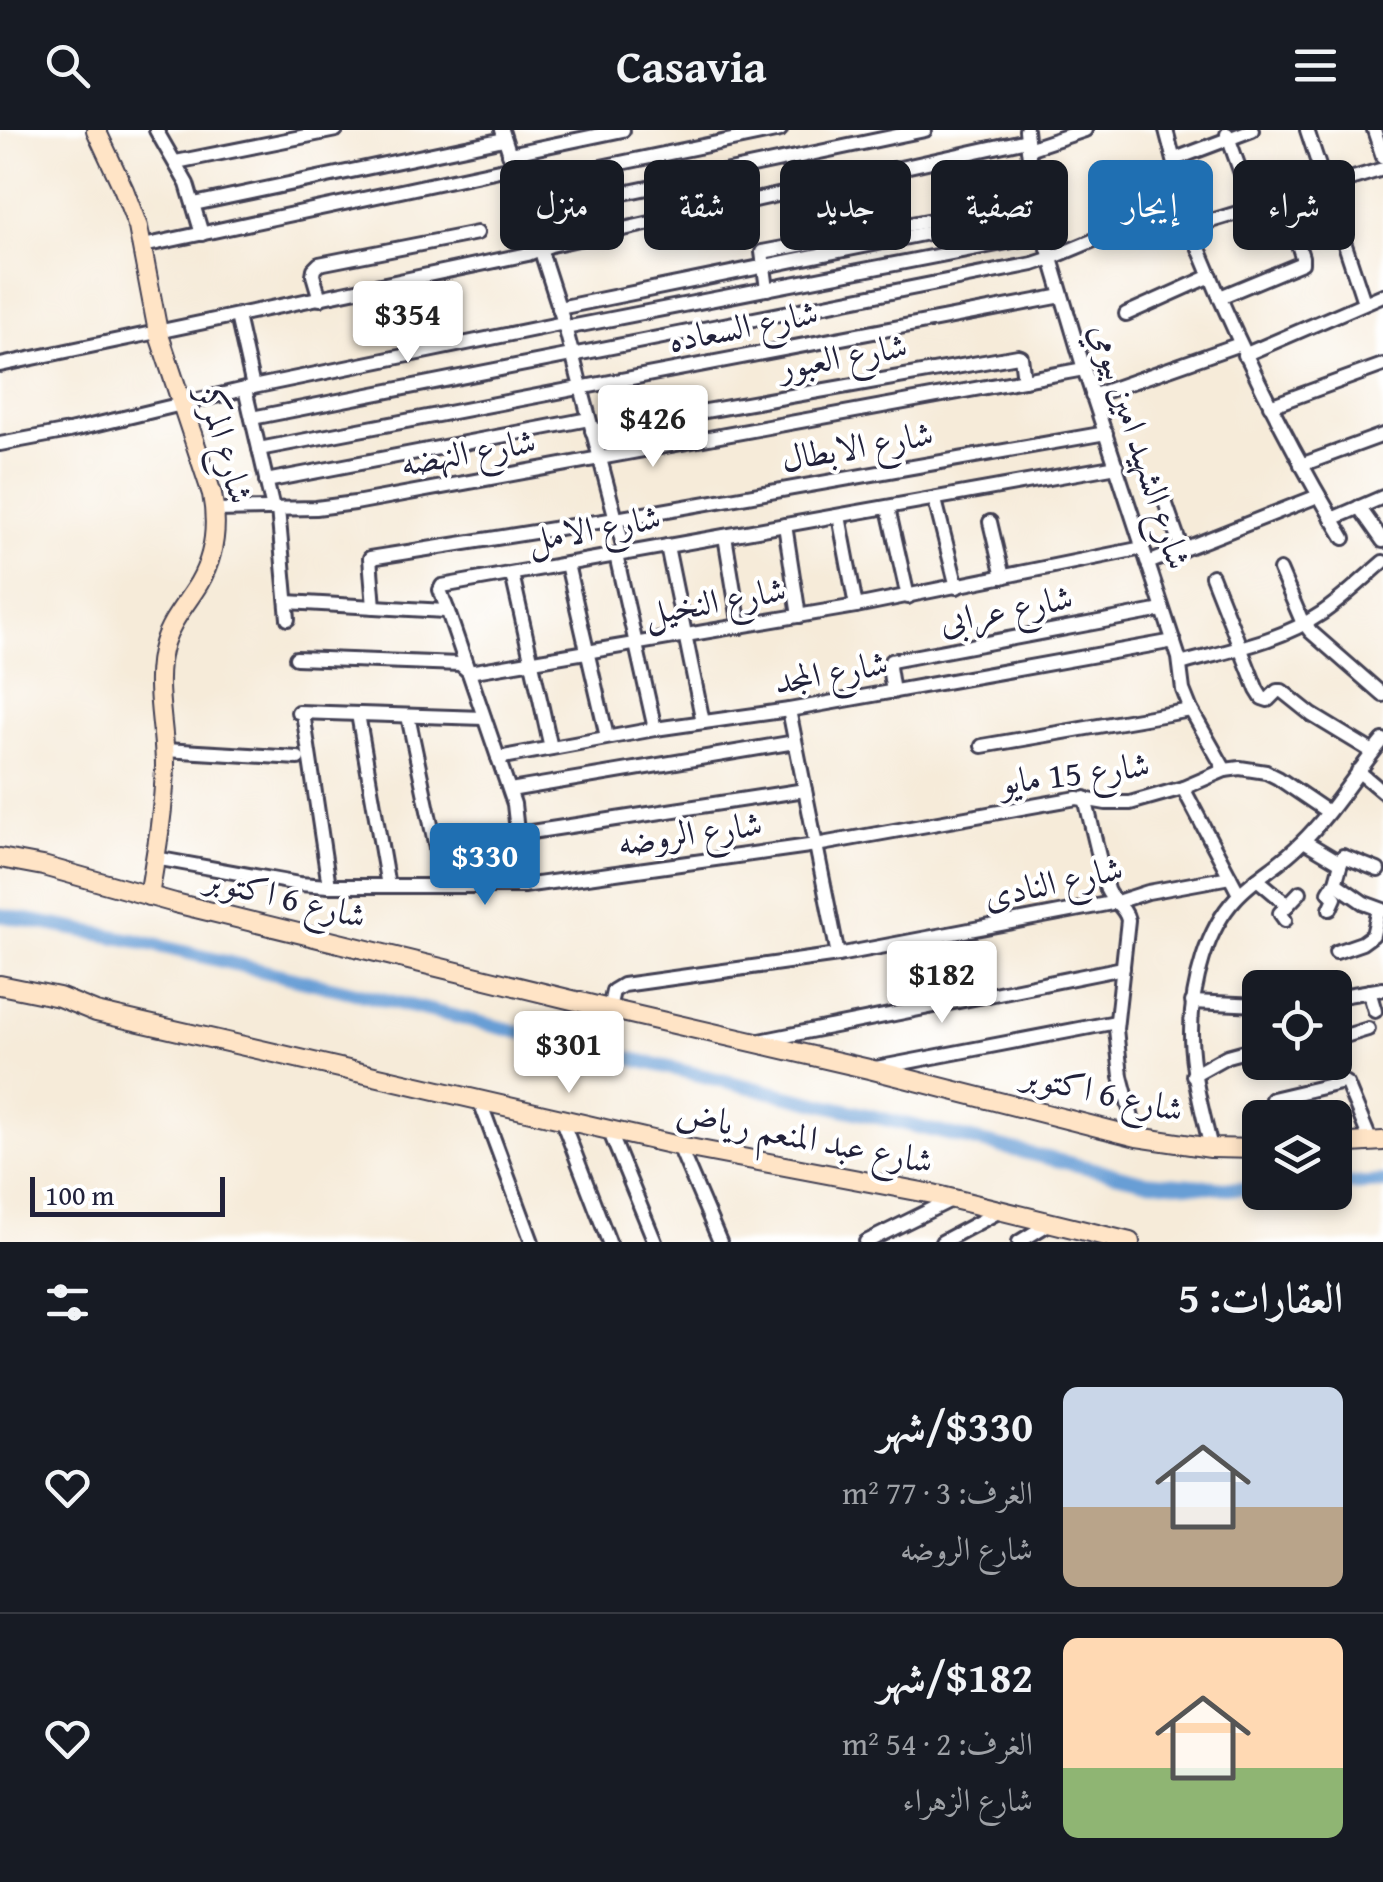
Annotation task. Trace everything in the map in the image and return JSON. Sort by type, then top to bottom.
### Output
[{"type":"main road","name":"شارع المركز","points":[[96,130],[132,208],[158,332],[215,510],[214,546],[208,563],[170,627],[160,658],[164,788],[149,896]]},
{"type":"main road","name":"شارع 6 اكتوبر","points":[[0,858],[1137,1136],[1211,1148],[1242,1149]]},
{"type":"main road","name":"شارع عبد المنعم رياض","points":[[0,986],[58,997],[96,1012],[608,1130],[953,1199],[1058,1230],[1130,1242]]},
{"type":"main road","points":[[1352,1143],[1377,1141]]},
{"type":"street","points":[[156,130],[176,162],[202,234]]},
{"type":"street","points":[[176,162],[336,130]]},
{"type":"street","points":[[515,160],[623,130]]},
{"type":"street","points":[[624,162],[780,130]]},
{"type":"street","points":[[624,193],[924,130]]},
{"type":"street","points":[[624,229],[1084,130]]},
{"type":"street","points":[[1166,130],[1175,159],[1227,134],[1252,130]]},
{"type":"street","points":[[1307,130],[1317,160]]},
{"type":"street","points":[[1374,130],[1383,157]]},
{"type":"street","points":[[1227,134],[1236,160]]},
{"type":"street","points":[[194,204],[503,135],[511,160]]},
{"type":"street","points":[[143,246],[500,164]]},
{"type":"street","points":[[1355,177],[1383,169]]},
{"type":"street","points":[[768,289],[762,252],[931,225]]},
{"type":"street","points":[[320,299],[313,272],[320,264],[477,232]]},
{"type":"street","points":[[252,418],[1050,258],[1088,242]]},
{"type":"street","points":[[0,364],[539,250],[564,326],[616,519],[636,646],[655,729]]},
{"type":"street","points":[[0,444],[249,388],[967,250]]},
{"type":"street","name":"شارع الشهيد امين بيومي","points":[[1048,250],[1174,641],[1183,690],[1225,770]]},
{"type":"street","points":[[1200,250],[1242,350],[1300,466],[1344,538]]},
{"type":"street","points":[[1220,297],[1302,263],[1300,250]]},
{"type":"street","points":[[1347,250],[1364,302]]},
{"type":"street","points":[[558,308],[764,266]]},
{"type":"street","points":[[1126,314],[1211,276]]},
{"type":"street","points":[[1092,396],[1242,350],[1383,295]]},
{"type":"street","name":"شارع السعاده","points":[[259,450],[1062,296]]},
{"type":"street","points":[[237,316],[252,418],[275,509],[288,619]]},
{"type":"street","name":"شارع العبور","points":[[266,482],[1018,356],[1024,380]]},
{"type":"street","points":[[1270,406],[1383,365]]},
{"type":"street","name":"شارع النهضه","points":[[215,510],[355,503],[1084,370]]},
{"type":"street","name":"شارع الابطال","points":[[374,607],[370,558],[1106,433]]},
{"type":"street","points":[[1300,466],[1383,435]]},
{"type":"street","name":"شارع الامل","points":[[447,609],[441,587],[1117,466]]},
{"type":"street","points":[[1163,496],[1182,550]]},
{"type":"street","points":[[1148,563],[1318,496]]},
{"type":"street","points":[[1332,519],[1383,497]]},
{"type":"street","points":[[935,500],[958,587]]},
{"type":"street","points":[[1358,506],[1383,541]]},
{"type":"street","points":[[888,508],[908,597]]},
{"type":"street","points":[[839,516],[856,606]]},
{"type":"street","points":[[990,522],[1003,578]]},
{"type":"street","points":[[785,525],[799,616]]},
{"type":"street","points":[[725,536],[740,627]]},
{"type":"street","points":[[667,546],[702,722]]},
{"type":"street","name":"شارع النخيل","points":[[296,658],[460,664],[469,672],[908,597],[1143,548]]},
{"type":"street","points":[[1180,664],[1304,624],[1337,602],[1383,562]]},
{"type":"street","points":[[567,564],[608,738]]},
{"type":"street","points":[[1280,570],[1304,624],[1383,695]]},
{"type":"street","points":[[512,574],[552,748]]},
{"type":"street","points":[[1212,576],[1262,698],[1268,700],[1282,691],[1373,752]]},
{"type":"street","points":[[286,602],[447,609],[510,790],[524,886]]},
{"type":"street","name":"شارع عرابى","points":[[893,692],[889,667],[892,661],[1162,610]]},
{"type":"street","name":"شارع المجد","points":[[498,758],[1174,641]]},
{"type":"street","points":[[789,710],[838,955]]},
{"type":"street","points":[[982,746],[1191,710]]},
{"type":"street","points":[[329,886],[301,712],[484,718]]},
{"type":"street","points":[[358,714],[388,886]]},
{"type":"street","points":[[408,716],[444,886]]},
{"type":"street","points":[[1211,1148],[1190,1052],[1192,1002],[1215,926],[1238,894],[1304,841],[1383,740]]},
{"type":"street","points":[[510,790],[796,742]]},
{"type":"street","points":[[164,750],[298,758]]},
{"type":"street","points":[[1225,770],[1266,772],[1328,812]]},
{"type":"street","name":"شارع 15 مايو","points":[[816,845],[1085,798],[1130,803],[1183,788],[1225,770]]},
{"type":"street","points":[[1358,771],[1383,792]]},
{"type":"street","points":[[1183,788],[1238,894]]},
{"type":"street","points":[[518,834],[805,790]]},
{"type":"street","points":[[1085,798],[1107,890],[1122,906],[1128,920],[1116,1022],[1121,1076],[1137,1136]]},
{"type":"street","points":[[1304,841],[1341,864]]},
{"type":"street","name":"شارع الروضه","points":[[155,858],[299,884],[524,886],[816,845]]},
{"type":"street","points":[[1330,909],[1335,898],[1329,891],[1344,856],[1378,870]]},
{"type":"street","name":"شارع النادى","points":[[610,1010],[613,991],[619,986],[838,955],[1230,877]]},
{"type":"street","points":[[1257,879],[1286,912],[1300,892]]},
{"type":"street","points":[[1335,883],[1381,910],[1379,933],[1336,952]]},
{"type":"street","points":[[752,1042],[1122,968]]},
{"type":"street","points":[[1374,1011],[1376,990]]},
{"type":"street","points":[[1192,1002],[1242,1004]]},
{"type":"street","points":[[869,1069],[1116,1022]]},
{"type":"street","points":[[1352,1034],[1368,1029]]},
{"type":"street","points":[[1193,1075],[1242,1052]]},
{"type":"street","points":[[1272,1099],[1344,1082],[1377,1141]]},
{"type":"street","points":[[479,1099],[532,1242]]},
{"type":"street","points":[[561,1118],[608,1242]]},
{"type":"street","points":[[608,1130],[654,1242]]},
{"type":"street","points":[[679,1146],[720,1242]]},
{"type":"street","points":[[866,1242],[953,1199]]},
{"type":"street","points":[[942,1242],[1000,1212]]},
{"type":"street","points":[[1019,1242],[1058,1230]]},
{"type":"waterway","points":[[0,915],[138,941],[1144,1181],[1242,1189]]},
{"type":"waterway","points":[[1352,1184],[1383,1182]]}]
